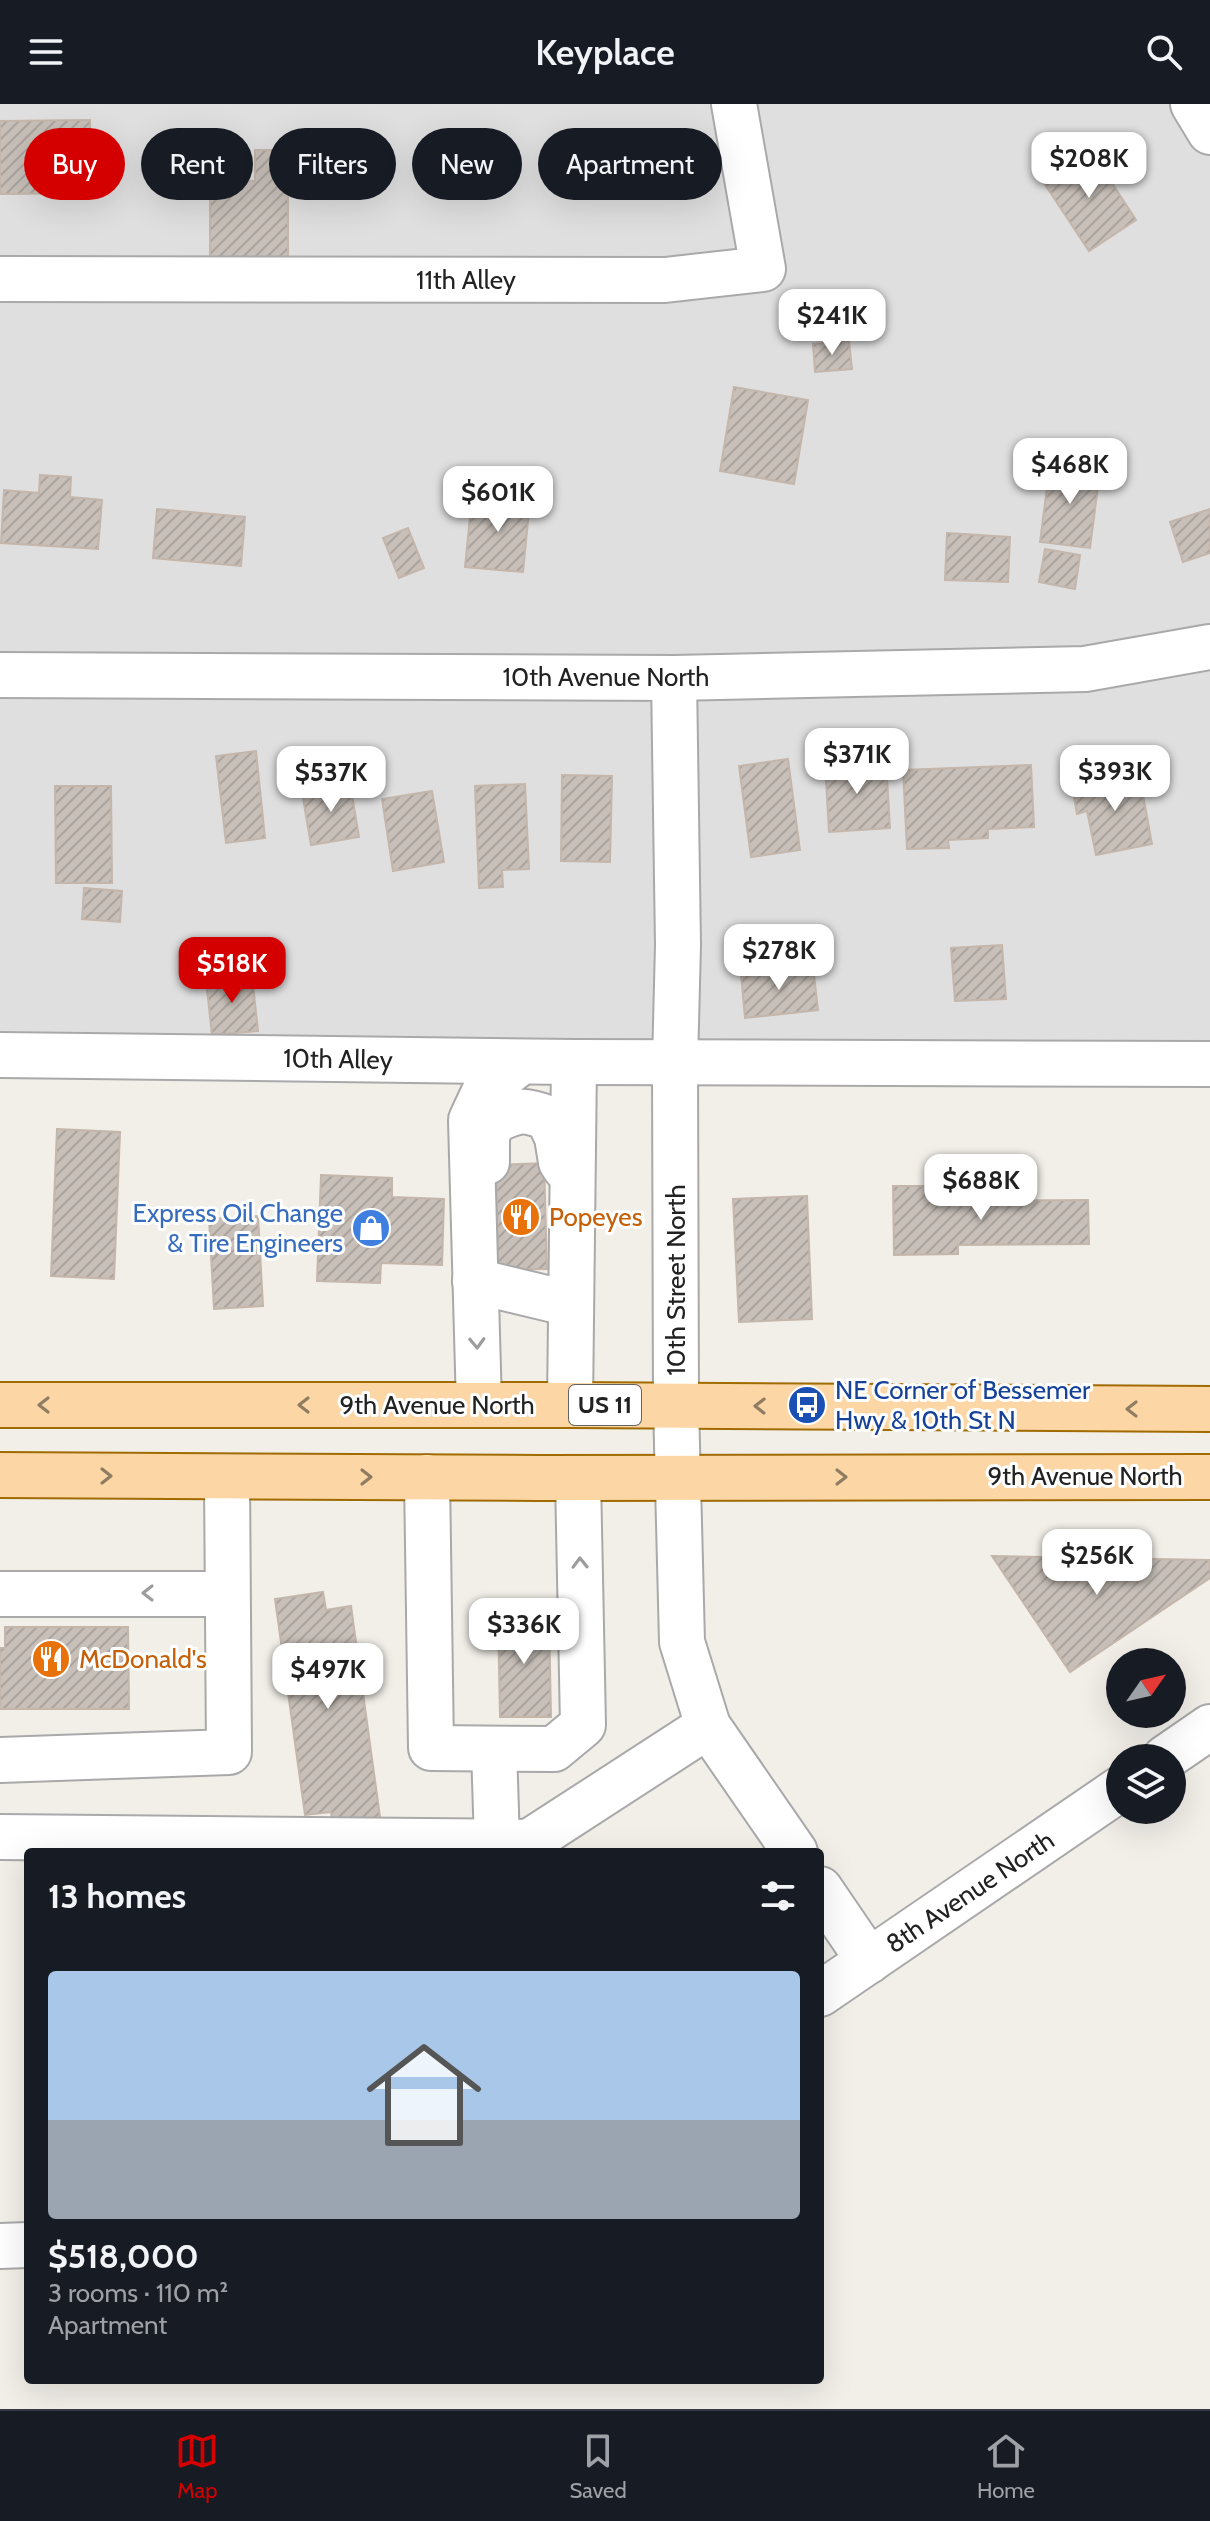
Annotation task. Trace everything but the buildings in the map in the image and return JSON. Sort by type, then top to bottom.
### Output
[{"type":"main road","name":"9th Avenue North","points":[[0,1405],[1210,1409]]},
{"type":"main road","name":"9th Avenue North","points":[[0,1475],[1210,1477]]},
{"type":"street","name":"11th Alley","points":[[0,279],[665,280],[763,269],[734,104]]},
{"type":"street","points":[[1193,104],[1210,132]]},
{"type":"street","name":"10th Avenue North","points":[[0,675],[674,678],[1085,669],[1210,647]]},
{"type":"street","name":"10th Street North","points":[[674,678],[678,945],[675,1063],[676,1405],[682,1642],[708,1726],[792,1848]]},
{"type":"street","name":"10th Alley","points":[[0,1055],[521,1062],[1210,1064]]},
{"type":"street","points":[[479,1405],[471,1120],[485,1090],[521,1062]]},
{"type":"street","points":[[570,1405],[574,1062]]},
{"type":"street","points":[[475,1272],[486,1249],[487,1137],[492,1122],[514,1111],[527,1110],[548,1118],[557,1137],[561,1162],[572,1181]]},
{"type":"street","points":[[475,1272],[571,1304]]},
{"type":"street","points":[[0,1760],[229,1752],[227,1477]]},
{"type":"street","points":[[427,1477],[431,1748],[494,1749],[554,1749],[583,1725],[578,1478]]},
{"type":"street","points":[[0,1594],[226,1594]]},
{"type":"street","points":[[0,1837],[529,1842],[708,1726]]},
{"type":"street","points":[[1185,1744],[1210,1727]]},
{"type":"street","points":[[494,1749],[497,1842]]},
{"type":"street","name":"8th Avenue North","points":[[824,1991],[1106,1799]]},
{"type":"street","points":[[824,1895],[869,1961]]},
{"type":"street","points":[[0,2246],[24,2245]]},
{"type":"shaded area","points":[[0,104],[1210,104],[1210,1081],[0,1075]]},
{"type":"place","name":"Popeyes","points":[[521,1217]]},
{"type":"place","name":"Express Oil Change & Tire Engineers","points":[[371,1228]]},
{"type":"place","name":"NE Corner of Bessemer Hwy & 10th St N","points":[[807,1405]]},
{"type":"place","name":"McDonald's","points":[[51,1659]]}]
